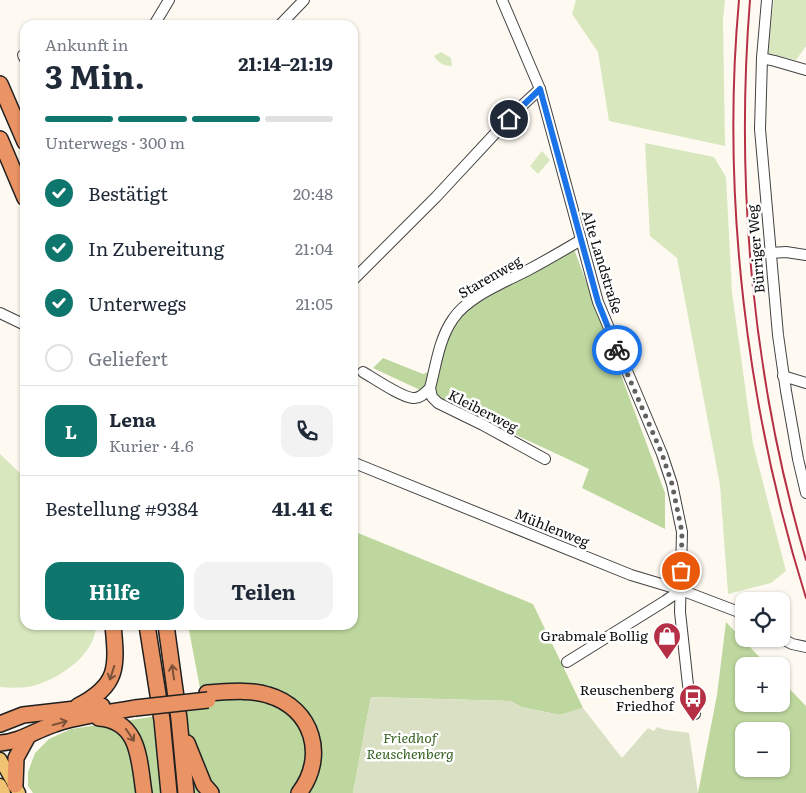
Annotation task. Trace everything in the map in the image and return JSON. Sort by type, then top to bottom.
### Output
[{"type":"highway","points":[[0,84],[20,130]]},
{"type":"highway","points":[[0,140],[20,186]]},
{"type":"highway","points":[[74,708],[92,699],[109,683],[115,662],[113,630]]},
{"type":"highway","points":[[148,630],[162,720],[170,793]]},
{"type":"highway","points":[[167,630],[179,718],[186,793]]},
{"type":"highway","points":[[0,714],[22,715],[74,708],[135,705],[253,692],[268,695],[284,701],[297,711],[307,724],[313,740],[314,758],[310,774],[300,793]]},
{"type":"highway","points":[[208,696],[265,701],[279,707],[292,717],[299,727],[305,742],[306,757],[300,780],[290,793]]},
{"type":"highway","points":[[0,743],[28,736],[57,723],[135,705]]},
{"type":"highway","points":[[0,724],[22,715]]},
{"type":"highway","points":[[87,717],[115,721],[129,731],[136,745],[144,793]]},
{"type":"highway","points":[[179,718],[194,763],[204,785],[211,793]]},
{"type":"highway","points":[[10,789],[16,758],[28,736]]},
{"type":"main road","points":[[0,759],[10,789]]},
{"type":"street","points":[[157,20],[169,0]]},
{"type":"street","points":[[285,20],[304,0]]},
{"type":"street","name":"Alte Landstraße","points":[[502,0],[540,89],[598,302],[662,454],[672,484],[682,532],[680,612],[688,685],[695,714]]},
{"type":"street","name":"Bürriger Weg","points":[[767,0],[762,58],[760,129],[770,253],[783,376],[806,493]]},
{"type":"street","points":[[762,58],[776,60],[806,70]]},
{"type":"street","points":[[358,275],[436,197],[515,112],[540,89]]},
{"type":"street","name":"Starenweg","points":[[430,388],[444,337],[453,319],[463,307],[475,298],[533,268],[581,240]]},
{"type":"street","points":[[770,253],[786,252],[806,255]]},
{"type":"street","points":[[1,315],[20,323]]},
{"type":"street","name":"Kleiberweg","points":[[363,372],[393,390],[413,398],[420,397],[430,388],[432,397],[438,404],[483,425],[545,459]]},
{"type":"street","points":[[783,376],[806,383]]},
{"type":"street","name":"Mühlenweg","points":[[358,464],[631,575],[681,590],[735,611]]},
{"type":"street","points":[[567,662],[681,590]]},
{"type":"street","points":[[790,643],[806,647]]},
{"type":"green space","points":[[576,0],[725,0],[723,20],[725,146],[609,121],[598,52],[572,14]]},
{"type":"green space","points":[[774,0],[806,0],[806,46],[796,60],[767,53]]},
{"type":"green space","points":[[441,52],[451,58],[452,66],[441,64],[437,61],[434,56]]},
{"type":"green space","points":[[645,143],[714,157],[726,177],[732,292],[753,444],[786,571],[771,583],[728,594],[720,485],[677,258],[650,236]]},
{"type":"green space","points":[[542,151],[550,160],[538,174],[530,166]]},
{"type":"green space","points":[[574,249],[665,493],[665,529],[582,488],[589,469],[373,368],[383,358],[423,374],[438,368],[449,337],[465,310]]},
{"type":"green space","points":[[0,454],[20,473],[20,630],[95,630],[89,647],[82,657],[50,680],[28,687],[0,687]]},
{"type":"green space","points":[[358,533],[533,604],[583,708],[560,715],[521,707],[511,701],[371,697],[353,793],[33,793],[28,786],[28,772],[35,753],[49,739],[71,729],[204,709],[189,630],[358,630]]},
{"type":"green space","points":[[726,622],[735,631],[735,647],[750,647],[759,657],[735,657],[735,712],[790,712],[790,689],[806,706],[806,793],[698,793],[717,695]]},
{"type":"green space","name":"Friedhof Reuschenberg","points":[[371,697],[511,701],[521,707],[560,715],[583,708],[622,758],[648,728],[654,731],[657,727],[689,733],[698,793],[353,793]]},
{"type":"railway","points":[[739,0],[734,75],[734,150],[737,226],[744,302],[754,378],[768,453],[785,526],[806,598]]},
{"type":"railway","points":[[750,0],[745,142],[752,283],[773,423],[788,492],[806,560]]},
{"type":"way so far","points":[[617,350],[662,454],[672,484],[682,532],[681,571]]},
{"type":"place","name":"Grabmale Bollig","points":[[667,660]]},
{"type":"place","name":"Reuschenberg Friedhof","points":[[693,722]]},
{"type":"route","points":[[509,119],[540,89],[598,302],[617,350]]}]
